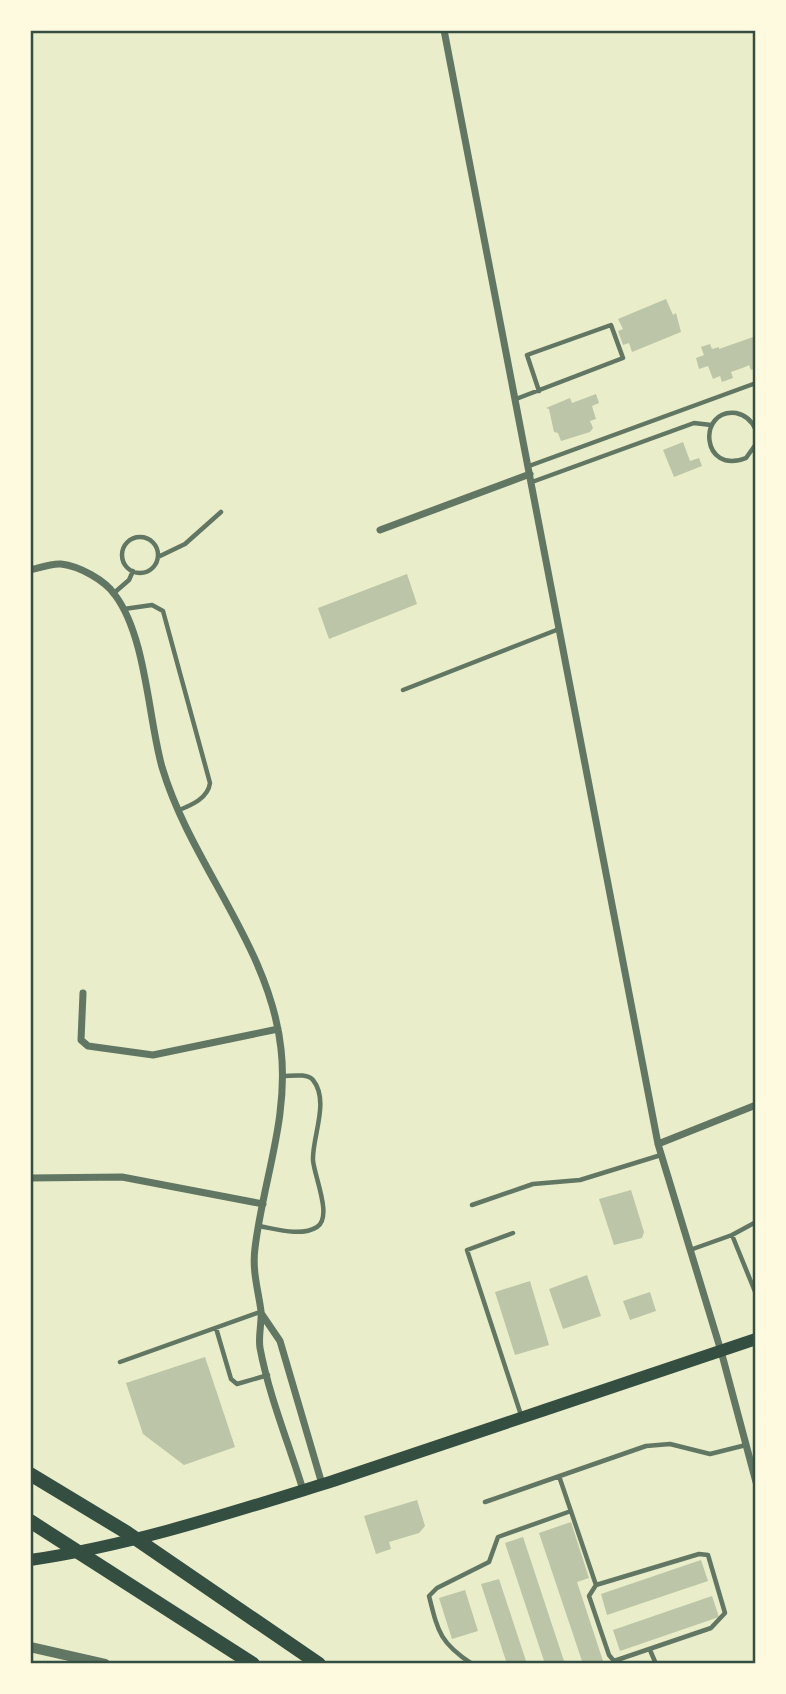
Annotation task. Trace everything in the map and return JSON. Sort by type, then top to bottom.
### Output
[{"type":"highway","points":[[30,1474],[126,1532],[319,1664]]},
{"type":"highway","points":[[30,1521],[253,1664]]},
{"type":"main road","points":[[30,1560],[98,1548],[202,1521],[522,1419],[756,1339]]},
{"type":"street","points":[[444,30],[658,1144],[721,1351],[756,1482]]},
{"type":"street","points":[[380,530],[530,474]]},
{"type":"street","points":[[30,570],[60,564],[88,573],[114,593],[131,621],[162,768],[179,810],[260,972],[278,1029],[282,1076],[278,1139],[263,1203],[253,1274],[261,1312],[260,1346],[303,1490]]},
{"type":"street","points":[[83,993],[81,1040],[88,1046],[153,1055],[278,1029]]},
{"type":"street","points":[[658,1144],[756,1105]]},
{"type":"street","points":[[30,1178],[122,1177],[263,1203]]},
{"type":"street","points":[[261,1312],[280,1341],[322,1484]]},
{"type":"street","points":[[30,1647],[105,1664]]},
{"type":"lane","points":[[516,400],[539,391],[623,358],[611,324],[527,355],[539,391]]},
{"type":"lane","points":[[530,474],[756,383]]},
{"type":"lane","points":[[756,430],[753,423],[739,414],[723,415],[712,425],[709,433],[711,448],[722,460],[738,461],[746,458],[756,444]]},
{"type":"lane","points":[[530,474],[694,423],[712,425]]},
{"type":"lane","points":[[133,571],[149,570],[158,557],[184,544],[221,512]]},
{"type":"lane","points":[[133,571],[123,558],[129,542],[140,538],[151,541],[158,557]]},
{"type":"lane","points":[[114,593],[129,580],[133,571]]},
{"type":"lane","points":[[124,609],[152,605],[163,611],[210,783],[209,790],[202,797],[179,810]]},
{"type":"lane","points":[[403,690],[560,629]]},
{"type":"lane","points":[[259,1226],[297,1231],[317,1227],[323,1220],[313,1160],[320,1104],[318,1089],[313,1079],[305,1076],[282,1076]]},
{"type":"lane","points":[[472,1205],[533,1184],[580,1181],[661,1155]]},
{"type":"lane","points":[[690,1250],[732,1236],[756,1222]]},
{"type":"lane","points":[[513,1233],[467,1250],[522,1419]]},
{"type":"lane","points":[[732,1236],[756,1294]]},
{"type":"lane","points":[[120,1362],[261,1312]]},
{"type":"lane","points":[[216,1328],[231,1379],[237,1384],[268,1374]]},
{"type":"lane","points":[[485,1502],[646,1446],[670,1444],[710,1454],[747,1445]]},
{"type":"lane","points":[[559,1476],[596,1586]]},
{"type":"lane","points":[[472,1664],[450,1649],[438,1633],[429,1596],[437,1588],[489,1562],[498,1537],[571,1511]]},
{"type":"lane","points":[[699,1554],[708,1555],[725,1613],[723,1619],[711,1628],[614,1661],[609,1655],[589,1596],[596,1586],[699,1554]]},
{"type":"lane","points":[[650,1650],[656,1664]]},
{"type":"building","points":[[666,299],[673,315],[676,313],[681,332],[632,352],[629,343],[623,345],[618,331],[623,329],[618,319]]},
{"type":"building","points":[[756,336],[756,368],[751,370],[749,365],[731,372],[733,378],[722,382],[720,376],[713,379],[708,366],[699,369],[696,358],[704,355],[701,347],[710,344],[712,349],[719,349]]},
{"type":"building","points":[[596,394],[599,403],[592,406],[596,419],[590,421],[593,428],[590,432],[561,441],[558,433],[554,432],[549,409],[546,408],[570,398],[572,403]]},
{"type":"building","points":[[683,442],[690,461],[699,458],[702,466],[674,477],[663,450]]},
{"type":"building","points":[[407,574],[417,604],[329,639],[318,608]]},
{"type":"building","points":[[631,1190],[644,1232],[642,1238],[614,1245],[599,1199]]},
{"type":"building","points":[[587,1275],[601,1316],[563,1329],[549,1289]]},
{"type":"building","points":[[530,1281],[549,1345],[515,1355],[495,1292]]},
{"type":"building","points":[[650,1292],[656,1311],[630,1320],[623,1301]]},
{"type":"building","points":[[205,1357],[235,1447],[184,1465],[143,1434],[126,1383]]},
{"type":"building","points":[[417,1500],[425,1526],[419,1533],[389,1542],[391,1549],[376,1554],[364,1516]]},
{"type":"building","points":[[571,1522],[589,1578],[577,1582],[604,1664],[583,1664],[539,1533]]},
{"type":"building","points":[[523,1537],[565,1664],[545,1664],[505,1543]]},
{"type":"building","points":[[701,1560],[708,1581],[607,1615],[601,1594]]},
{"type":"building","points":[[499,1579],[527,1664],[507,1664],[481,1584]]},
{"type":"building","points":[[465,1590],[478,1631],[452,1639],[439,1598]]},
{"type":"building","points":[[712,1596],[719,1617],[620,1651],[613,1630]]}]
